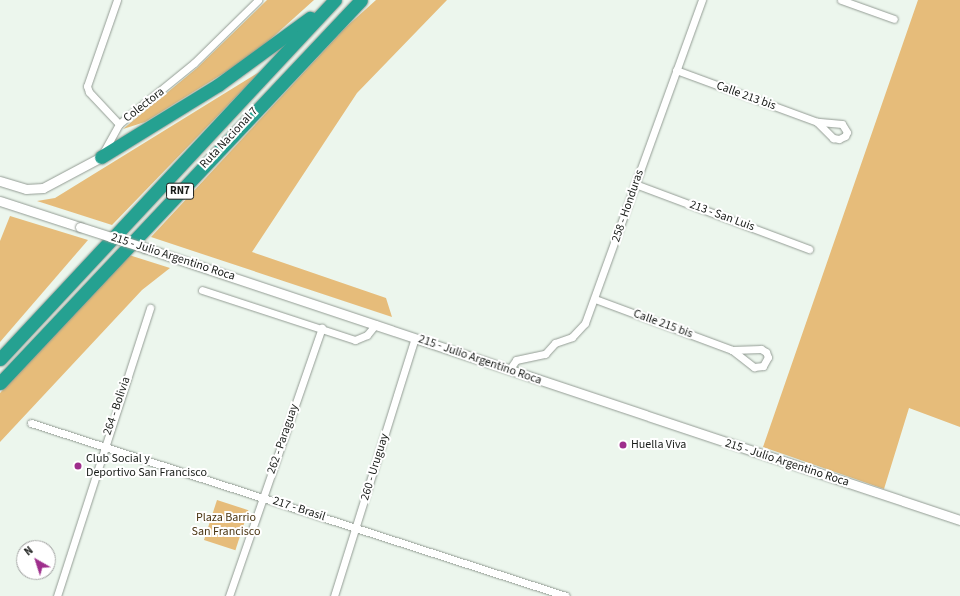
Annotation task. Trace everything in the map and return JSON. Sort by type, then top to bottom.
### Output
[{"type":"highway","points":[[101,157],[218,85],[334,0]]},
{"type":"highway","name":"Ruta Nacional 7","points":[[0,359],[334,0]]},
{"type":"highway","name":"Ruta Nacional 7","points":[[0,383],[361,0]]},
{"type":"street","points":[[117,0],[87,86],[89,92],[119,124]]},
{"type":"street","name":"Colectora","points":[[101,157],[119,124],[188,68],[258,0]]},
{"type":"street","name":"258 - Honduras","points":[[509,370],[516,360],[545,354],[555,344],[580,331],[595,299],[702,0]]},
{"type":"street","points":[[841,0],[894,19]]},
{"type":"street","name":"Calle 213 bis","points":[[676,70],[817,122]]},
{"type":"street","points":[[0,181],[26,189],[43,188],[101,157]]},
{"type":"street","name":"213 - San Luis","points":[[635,184],[809,249]]},
{"type":"street","name":"215 - Julio Argentino Roca","points":[[0,200],[376,324],[509,370],[960,520]]},
{"type":"street","points":[[202,290],[361,340],[376,324]]},
{"type":"street","name":"Calle 215 bis","points":[[595,299],[732,350],[754,367],[762,366],[768,357],[766,352],[761,349],[732,350]]},
{"type":"street","name":"264 - Bolivia","points":[[57,596],[103,447],[150,308]]},
{"type":"street","name":"262 - Paraguay","points":[[229,596],[322,328]]},
{"type":"street","name":"260 - Uruguay","points":[[334,596],[357,528],[415,338]]},
{"type":"street","name":"217 - Brasil","points":[[31,423],[566,596]]},
{"type":"green space","points":[[267,0],[314,0],[253,55],[145,122],[123,129],[197,68]]},
{"type":"green space","points":[[376,0],[447,0],[357,93],[252,252],[386,298],[392,317],[151,237],[345,28]]},
{"type":"green space","points":[[918,0],[960,0],[960,427],[909,408],[884,489],[763,447]]},
{"type":"green space","points":[[261,71],[112,225],[37,201],[55,198]]},
{"type":"green space","points":[[10,216],[88,240],[0,342],[0,241]]},
{"type":"green space","points":[[129,255],[170,268],[142,290],[0,442],[0,393]]},
{"type":"green space","name":"Plaza Barrio San Francisco","points":[[217,500],[248,510],[235,550],[204,540]]},
{"type":"place","name":"Huella Viva","points":[[623,445]]},
{"type":"place","name":"Club Social y Deportivo San Francisco","points":[[78,466]]}]
